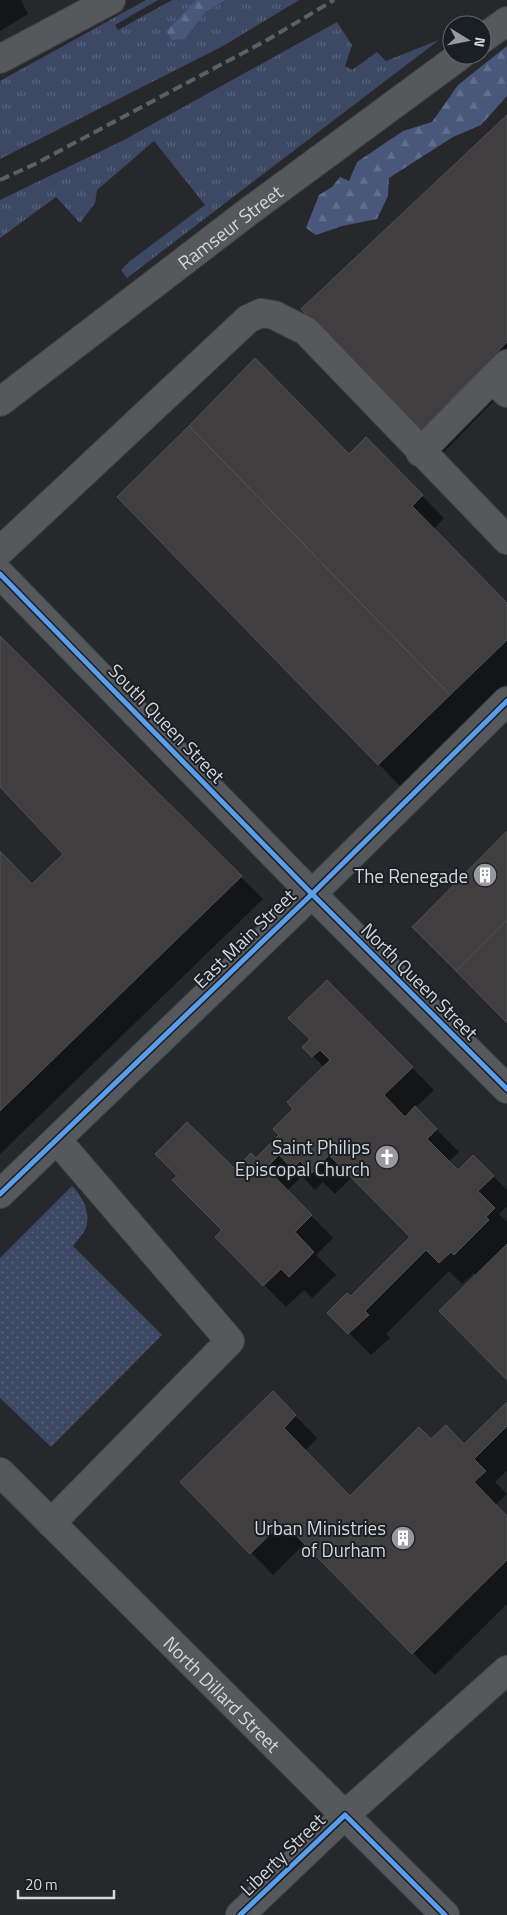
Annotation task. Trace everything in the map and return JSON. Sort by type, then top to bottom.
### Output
[{"type":"street","points":[[0,59],[111,0]]},
{"type":"street","points":[[492,32],[507,21]]},
{"type":"street","name":"Ramseur Street","points":[[0,402],[248,212],[447,65]]},
{"type":"street","points":[[0,551],[248,319],[261,313],[274,315],[306,331],[420,452],[507,540]]},
{"type":"street","points":[[420,452],[502,379]]},
{"type":"street","name":"South Queen Street","points":[[0,574],[312,894]]},
{"type":"street","name":"East Main Street","points":[[0,1194],[312,894],[507,701]]},
{"type":"street","name":"North Queen Street","points":[[312,894],[507,1089]]},
{"type":"street","points":[[51,1523],[230,1341],[57,1140]]},
{"type":"street","name":"North Dillard Street","points":[[0,1472],[445,1915]]},
{"type":"street","name":"Liberty Street","points":[[240,1915],[344,1815],[507,1670]]},
{"type":"green space","points":[[146,0],[158,0],[115,25],[118,30],[172,0],[196,0],[166,31],[185,39],[206,12],[226,0],[299,0],[223,46],[0,159],[0,81]]},
{"type":"green space","points":[[196,0],[226,0],[206,12],[185,39],[172,40],[166,31]]},
{"type":"green space","points":[[337,22],[352,45],[345,66],[352,70],[377,52],[386,61],[439,40],[127,278],[121,270],[130,261],[205,205],[154,141],[97,190],[95,203],[80,223],[56,197],[0,238],[0,200],[122,141]]},
{"type":"green space","points":[[507,46],[507,96],[481,125],[453,137],[389,178],[388,196],[377,219],[342,226],[316,235],[306,228],[319,195],[332,187],[340,177],[349,181],[357,162],[403,131],[432,122],[458,85],[483,65],[492,65],[492,58]]},
{"type":"green space","points":[[72,1186],[80,1195],[87,1212],[85,1230],[73,1246],[162,1335],[51,1447],[0,1398],[0,1258]]},
{"type":"building","points":[[507,115],[507,342],[419,432],[301,309]]},
{"type":"building","points":[[255,358],[349,454],[366,437],[423,495],[412,506],[507,603],[507,640],[450,695],[189,426]]},
{"type":"building","points":[[189,426],[450,695],[378,765],[117,497]]},
{"type":"building","points":[[0,636],[242,876],[0,1111],[0,851],[32,884],[63,854],[0,787]]},
{"type":"building","name":"The Renegade","points":[[507,831],[507,920],[456,971],[412,927]]},
{"type":"building","points":[[507,920],[507,1023],[456,971]]},
{"type":"building","name":"Saint Philips Episcopal Church","points":[[327,980],[413,1067],[384,1095],[405,1117],[415,1106],[437,1129],[427,1139],[458,1170],[473,1155],[494,1176],[478,1191],[495,1208],[486,1217],[489,1220],[454,1255],[451,1252],[439,1263],[426,1250],[365,1311],[369,1315],[348,1334],[327,1313],[347,1293],[351,1296],[410,1237],[329,1155],[312,1173],[300,1161],[292,1169],[279,1155],[266,1168],[312,1215],[295,1232],[314,1252],[289,1277],[281,1269],[263,1286],[215,1237],[222,1230],[172,1180],[177,1176],[155,1154],[187,1122],[235,1169],[251,1153],[256,1158],[279,1135],[273,1129],[293,1109],[287,1102],[330,1060],[320,1050],[312,1057],[302,1047],[310,1039],[288,1018]]},
{"type":"building","points":[[507,1244],[507,1380],[439,1311]]},
{"type":"building","name":"Urban Ministries of Durham","points":[[273,1391],[296,1415],[284,1428],[350,1496],[419,1427],[431,1439],[446,1425],[464,1444],[507,1402],[507,1426],[474,1459],[486,1471],[474,1482],[507,1516],[507,1560],[412,1654],[283,1522],[250,1554],[180,1482]]},
{"type":"railway","points":[[0,180],[35,164],[269,39],[334,0]]},
{"type":"cycle path","points":[[0,574],[312,894],[507,1089]]},
{"type":"cycle path","points":[[0,1194],[312,894],[507,701]]},
{"type":"cycle path","points":[[240,1915],[345,1815],[445,1915]]},
{"type":"place","name":"The Renegade","points":[[485,875]]},
{"type":"place","name":"Saint Philips Episcopal Church","points":[[387,1157]]},
{"type":"place","name":"Urban Ministries of Durham","points":[[403,1538]]}]
